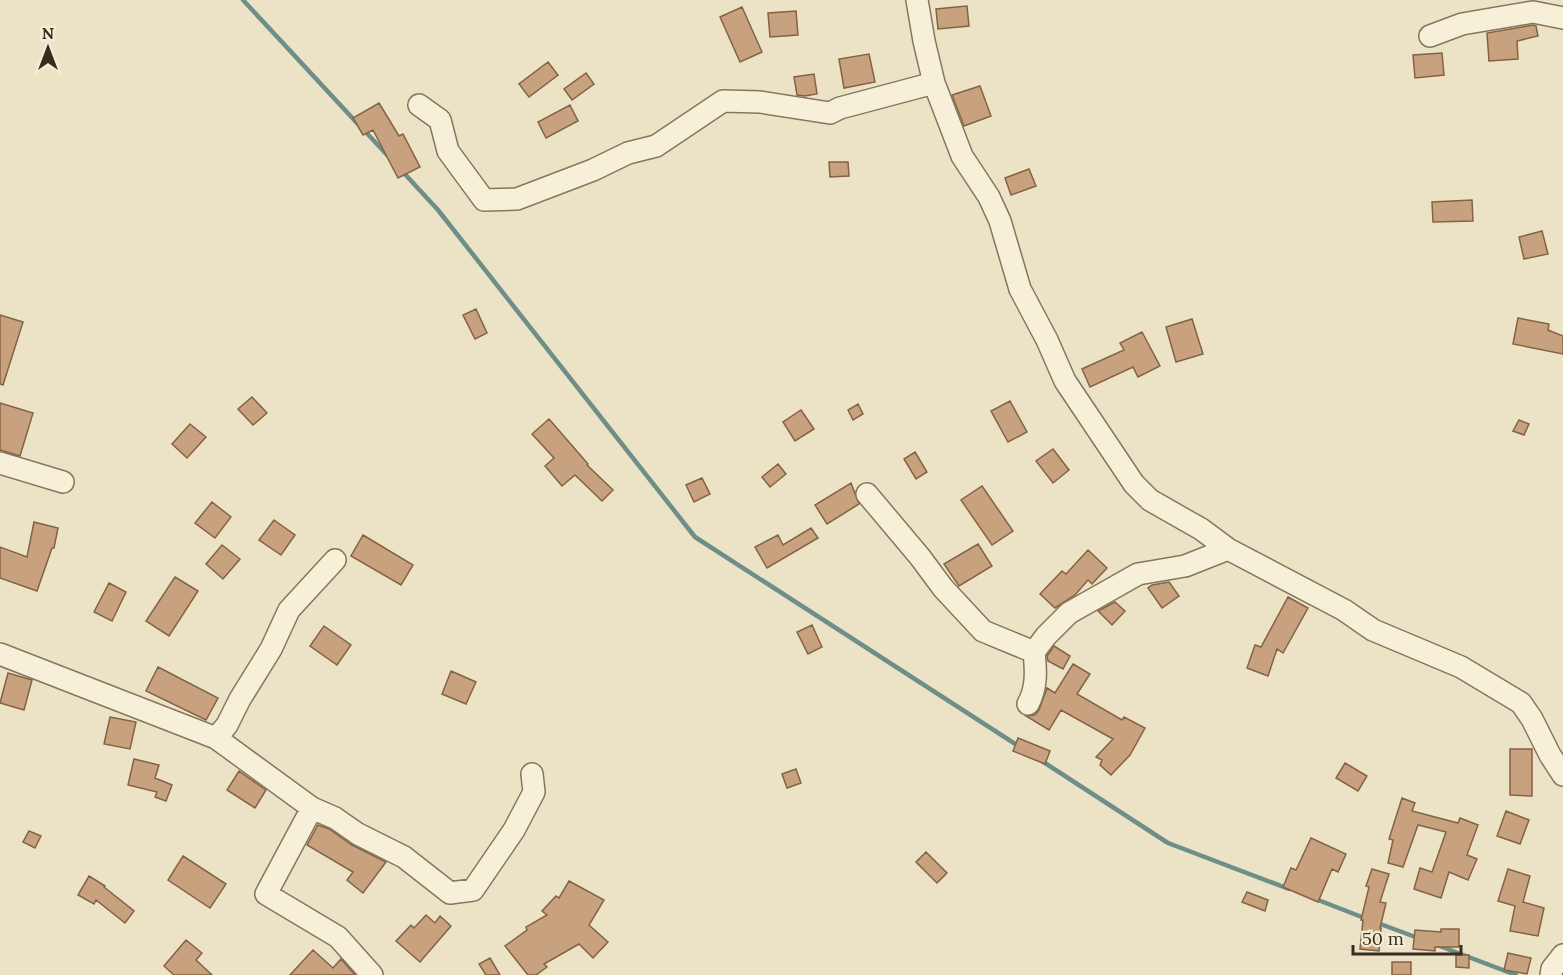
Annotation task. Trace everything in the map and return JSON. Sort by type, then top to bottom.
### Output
[{"type":"street","points":[[918,0],[924,41],[934,83],[962,156],[989,197],[1000,221],[1020,289],[1047,340],[1065,381],[1134,484],[1150,500],[1201,529],[1228,549],[1344,610],[1373,630],[1461,667],[1521,703],[1563,775]]},
{"type":"street","points":[[1430,36],[1462,24],[1533,12],[1563,18]]},
{"type":"street","points":[[419,105],[440,120],[448,151],[484,200],[517,199],[593,170],[628,153],[656,146],[723,101],[760,102],[830,113],[934,83]]},
{"type":"street","points":[[0,463],[63,482]]},
{"type":"street","points":[[867,494],[920,556],[943,588],[983,631],[1034,652]]},
{"type":"street","points":[[1028,704],[1034,694],[1036,669],[1034,652],[1069,613],[1138,574],[1185,566],[1228,549]]},
{"type":"street","points":[[216,738],[227,724],[271,649],[289,610],[335,560]]},
{"type":"street","points":[[0,654],[216,738],[312,808],[404,856],[450,893],[473,890],[514,830],[534,792],[532,774]]},
{"type":"street","points":[[312,808],[266,894],[338,937],[372,975]]},
{"type":"street","points":[[1551,975],[1552,969],[1563,955]]},
{"type":"building","points":[[967,6],[969,26],[938,29],[936,9]]},
{"type":"building","points":[[742,7],[762,52],[740,62],[720,17]]},
{"type":"building","points":[[796,11],[798,35],[770,37],[768,13]]},
{"type":"building","points":[[1536,26],[1538,36],[1517,41],[1518,59],[1489,61],[1487,33]]},
{"type":"building","points":[[1442,53],[1444,75],[1415,78],[1413,55]]},
{"type":"building","points":[[869,54],[875,82],[844,88],[839,59]]},
{"type":"building","points":[[548,62],[558,75],[529,97],[519,84]]},
{"type":"building","points":[[586,73],[594,84],[572,100],[564,89]]},
{"type":"building","points":[[814,74],[817,94],[797,95],[794,77]]},
{"type":"building","points":[[980,86],[991,116],[964,126],[952,95]]},
{"type":"building","points":[[379,103],[399,136],[403,134],[420,167],[398,178],[373,130],[363,135],[353,118]]},
{"type":"building","points":[[570,105],[578,121],[546,138],[538,122]]},
{"type":"building","points":[[829,162],[848,162],[849,176],[830,177]]},
{"type":"building","points":[[1029,169],[1036,186],[1011,195],[1005,178]]},
{"type":"building","points":[[1472,200],[1473,221],[1433,222],[1432,202]]},
{"type":"building","points":[[1542,231],[1548,254],[1524,259],[1519,237]]},
{"type":"building","points":[[476,309],[487,333],[475,339],[463,315]]},
{"type":"building","points":[[0,315],[23,322],[3,385],[0,384]]},
{"type":"building","points":[[1518,318],[1549,324],[1548,330],[1563,336],[1563,354],[1513,344]]},
{"type":"building","points":[[1192,319],[1203,354],[1176,362],[1166,327]]},
{"type":"building","points":[[1142,332],[1160,366],[1138,377],[1133,367],[1090,387],[1082,369],[1124,350],[1120,343]]},
{"type":"building","points":[[252,397],[267,413],[253,425],[238,409]]},
{"type":"building","points":[[1010,401],[1027,432],[1008,442],[991,411]]},
{"type":"building","points":[[0,403],[33,413],[20,456],[0,450]]},
{"type":"building","points":[[858,404],[863,414],[853,420],[848,410]]},
{"type":"building","points":[[801,410],[814,429],[795,441],[783,422]]},
{"type":"building","points":[[549,419],[587,465],[613,490],[602,501],[575,475],[562,486],[545,466],[554,458],[532,434]]},
{"type":"building","points":[[1519,420],[1529,424],[1524,435],[1513,431]]},
{"type":"building","points":[[190,424],[206,437],[187,458],[172,444]]},
{"type":"building","points":[[1053,449],[1069,470],[1053,483],[1036,461]]},
{"type":"building","points":[[915,452],[927,472],[916,479],[904,459]]},
{"type":"building","points":[[778,464],[786,474],[770,487],[762,477]]},
{"type":"building","points":[[702,478],[710,494],[694,502],[686,485]]},
{"type":"building","points":[[851,483],[859,504],[827,524],[815,505]]},
{"type":"building","points":[[982,486],[1013,531],[992,545],[961,500]]},
{"type":"building","points":[[212,502],[231,517],[215,538],[195,523]]},
{"type":"building","points":[[274,520],[295,535],[281,555],[259,540]]},
{"type":"building","points":[[34,522],[58,528],[54,548],[52,548],[37,591],[0,578],[0,547],[27,557]]},
{"type":"building","points":[[811,528],[818,538],[767,568],[755,547],[778,535],[783,545]]},
{"type":"building","points":[[363,535],[413,565],[401,585],[351,556]]},
{"type":"building","points":[[978,544],[992,566],[959,586],[944,564]]},
{"type":"building","points":[[222,545],[240,559],[223,579],[206,564]]},
{"type":"building","points":[[1088,550],[1107,568],[1092,584],[1088,580],[1075,595],[1055,608],[1040,594],[1062,571],[1066,574]]},
{"type":"building","points":[[175,577],[198,591],[169,636],[146,621]]},
{"type":"building","points":[[1169,582],[1179,596],[1162,608],[1148,588]]},
{"type":"building","points":[[109,583],[126,592],[112,621],[94,612]]},
{"type":"building","points":[[1288,597],[1308,608],[1283,653],[1277,649],[1268,676],[1247,668],[1255,645],[1261,647]]},
{"type":"building","points":[[1115,602],[1125,611],[1112,625],[1098,611]]},
{"type":"building","points":[[812,625],[822,647],[808,654],[797,632]]},
{"type":"building","points":[[324,626],[351,645],[337,665],[310,646]]},
{"type":"building","points":[[1054,646],[1070,656],[1063,669],[1048,661],[1047,656]]},
{"type":"building","points":[[1073,664],[1090,674],[1077,694],[1122,720],[1124,717],[1145,728],[1130,755],[1111,775],[1100,765],[1102,760],[1096,757],[1113,739],[1061,710],[1049,730],[1026,716],[1035,715],[1039,710],[1047,688],[1055,693]]},
{"type":"building","points":[[158,667],[218,698],[206,720],[146,691]]},
{"type":"building","points":[[451,671],[476,682],[466,704],[442,694]]},
{"type":"building","points":[[8,673],[32,680],[24,710],[0,703]]},
{"type":"building","points":[[110,717],[136,722],[130,749],[104,744]]},
{"type":"building","points":[[1018,738],[1050,751],[1045,764],[1013,751]]},
{"type":"building","points":[[1510,749],[1532,749],[1532,796],[1510,795]]},
{"type":"building","points":[[134,759],[159,765],[155,778],[172,785],[166,801],[155,797],[157,792],[128,785]]},
{"type":"building","points":[[1345,763],[1367,776],[1358,791],[1336,778]]},
{"type":"building","points":[[796,769],[801,783],[787,788],[782,774]]},
{"type":"building","points":[[239,771],[266,790],[255,808],[227,790]]},
{"type":"building","points":[[1402,798],[1415,803],[1412,811],[1458,823],[1460,818],[1478,825],[1467,855],[1477,859],[1468,880],[1449,872],[1441,898],[1414,889],[1420,868],[1432,872],[1446,832],[1418,825],[1403,867],[1388,863],[1393,840],[1389,839]]},
{"type":"building","points":[[1506,811],[1529,820],[1520,844],[1497,836]]},
{"type":"building","points":[[318,825],[386,862],[363,893],[347,880],[353,872],[307,845]]},
{"type":"building","points":[[29,831],[41,836],[35,848],[23,842]]},
{"type":"building","points":[[1311,838],[1346,854],[1338,872],[1332,869],[1318,902],[1283,887],[1291,868],[1296,870]]},
{"type":"building","points":[[926,852],[947,873],[937,883],[916,862]]},
{"type":"building","points":[[183,856],[226,884],[210,908],[168,880]]},
{"type":"building","points":[[1372,869],[1389,874],[1380,902],[1386,903],[1380,928],[1379,951],[1360,949],[1363,920],[1361,920],[1369,887],[1366,886]]},
{"type":"building","points":[[1508,869],[1530,876],[1523,902],[1544,908],[1538,936],[1510,931],[1515,906],[1498,901]]},
{"type":"building","points":[[89,876],[105,886],[134,911],[125,923],[96,900],[94,904],[78,895]]},
{"type":"building","points":[[569,881],[604,900],[589,925],[608,942],[593,958],[579,944],[544,964],[547,967],[536,975],[528,975],[505,946],[527,930],[526,927],[547,915],[542,911],[556,896],[559,898]]},
{"type":"building","points":[[1247,892],[1268,900],[1265,911],[1242,902]]},
{"type":"building","points":[[426,915],[435,923],[440,916],[451,926],[420,962],[396,941],[411,925],[414,928]]},
{"type":"building","points":[[1441,929],[1459,929],[1459,947],[1435,947],[1435,951],[1413,949],[1415,930],[1441,932]]},
{"type":"building","points":[[186,940],[202,953],[196,960],[212,975],[174,975],[164,966]]},
{"type":"building","points":[[313,950],[333,968],[341,959],[355,975],[290,975]]},
{"type":"building","points":[[1508,953],[1531,958],[1527,974],[1504,970]]},
{"type":"building","points":[[1456,955],[1469,955],[1469,968],[1456,967]]},
{"type":"building","points":[[490,958],[500,975],[486,975],[479,964]]},
{"type":"building","points":[[1392,962],[1411,962],[1411,975],[1392,975]]},
{"type":"waterway","points":[[243,0],[357,123]]},
{"type":"waterway","points":[[363,129],[388,156]]},
{"type":"waterway","points":[[402,171],[438,210],[695,537],[1020,747]]},
{"type":"waterway","points":[[1042,761],[1168,843],[1289,889]]},
{"type":"waterway","points":[[1313,898],[1367,919]]},
{"type":"waterway","points":[[1375,922],[1418,938]]},
{"type":"waterway","points":[[1437,945],[1516,975]]}]
